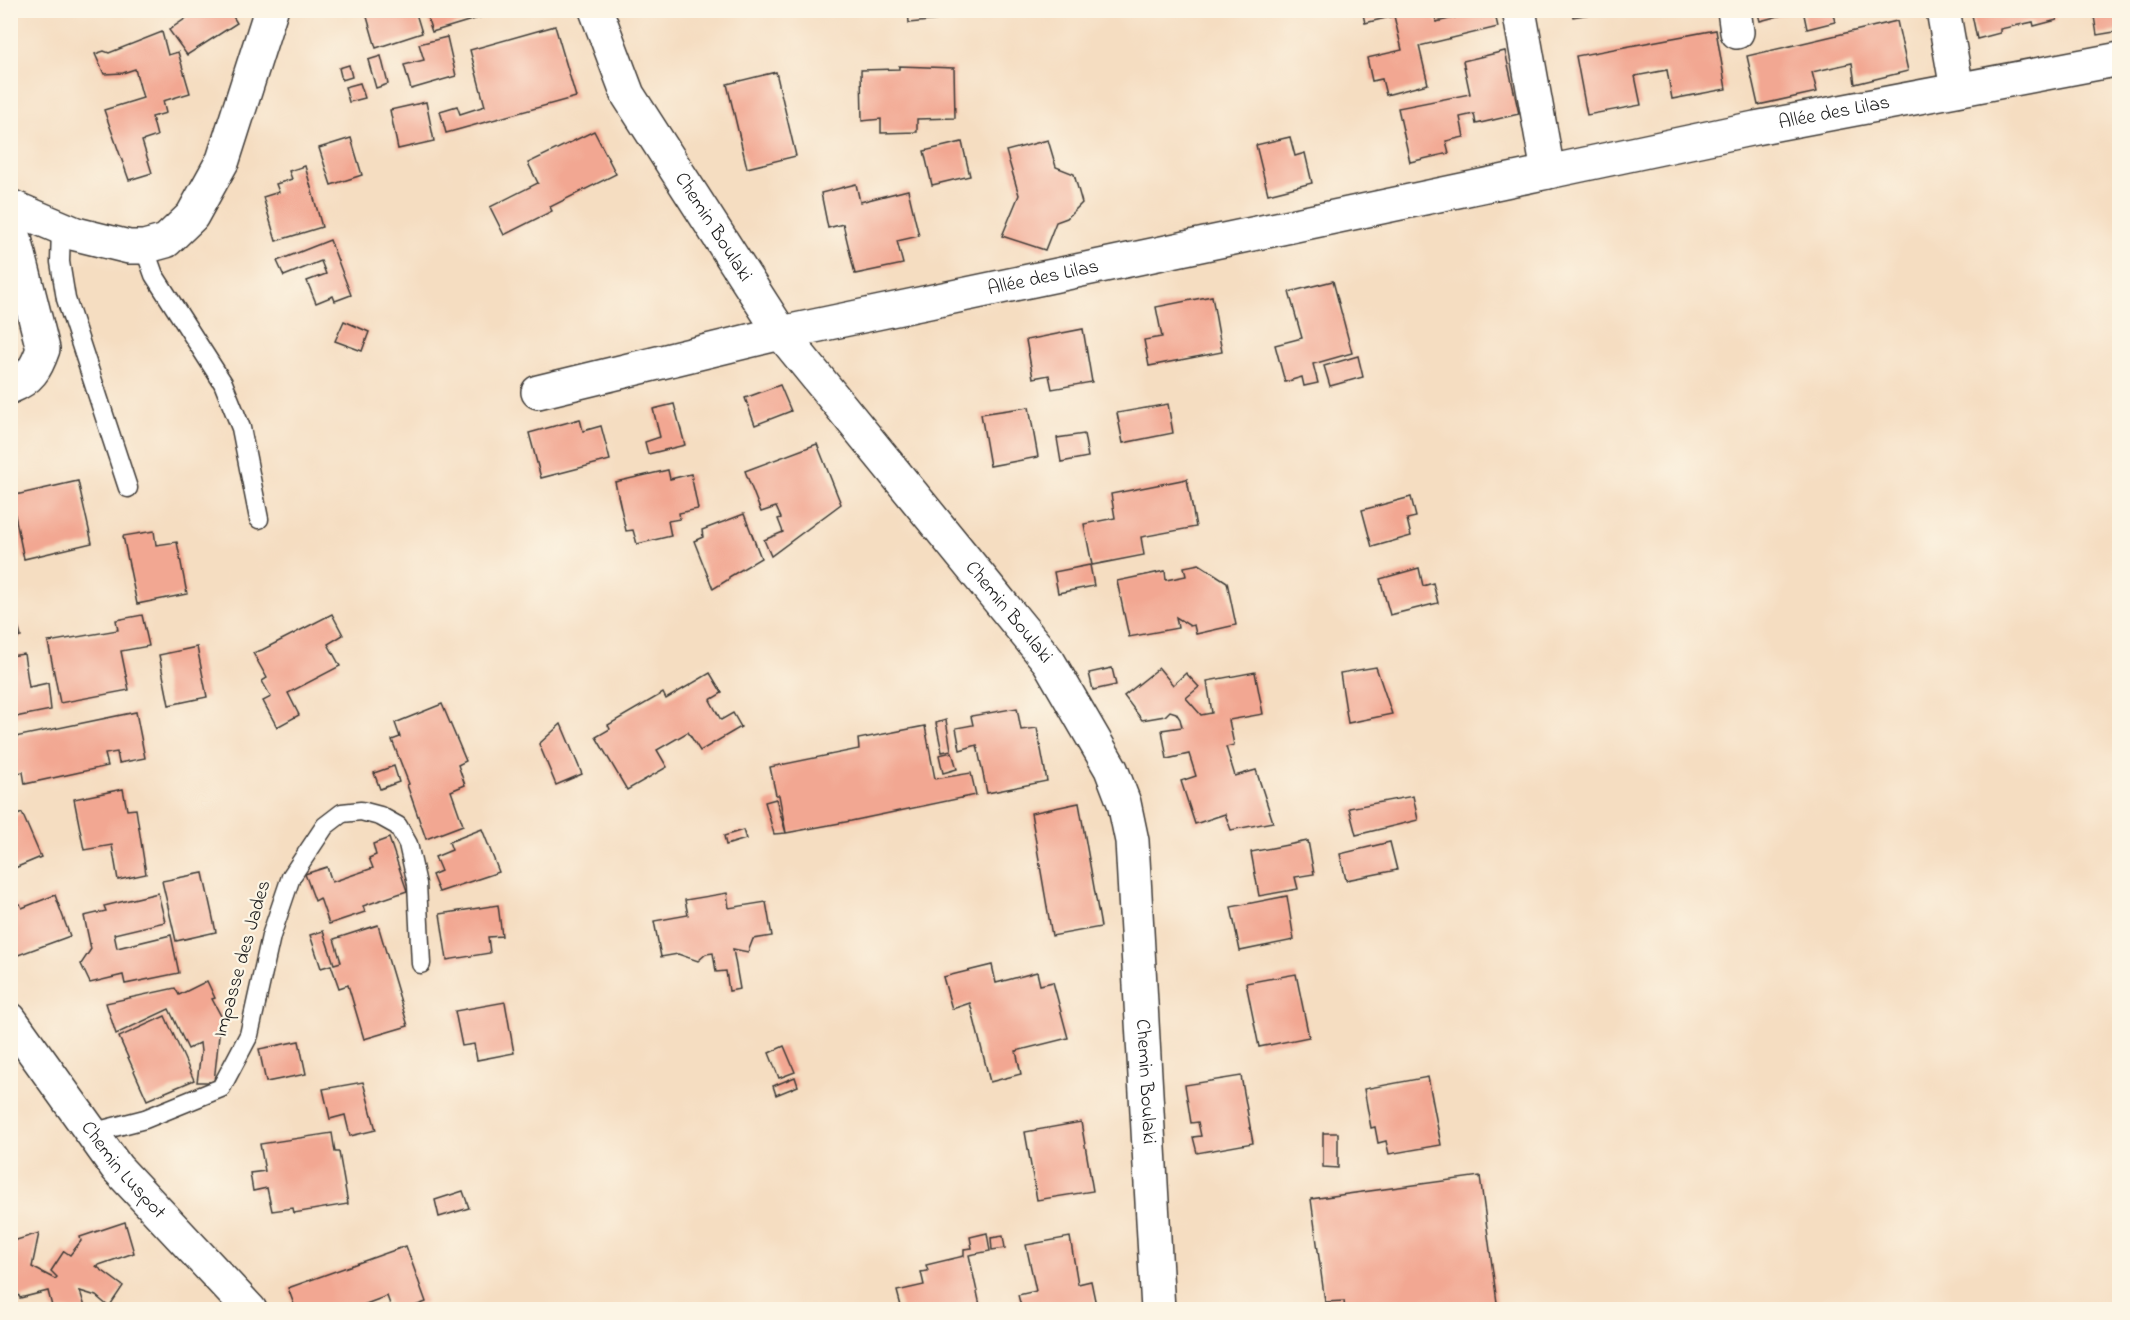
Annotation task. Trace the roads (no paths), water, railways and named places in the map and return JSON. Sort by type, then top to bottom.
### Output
[{"type":"street","points":[[10,206],[76,234],[129,246],[144,247],[166,241],[192,216],[223,160],[271,10]]},
{"type":"street","name":"Chemin Boulaki","points":[[596,10],[628,95],[781,333],[1049,662],[1111,769],[1124,803],[1132,841],[1158,1310]]},
{"type":"street","points":[[1519,10],[1548,171]]},
{"type":"street","points":[[1943,10],[1957,88]]},
{"type":"street","name":"Allée des Lilas","points":[[538,392],[781,333],[1548,171],[1957,88],[2120,59]]},
{"type":"street","points":[[10,219],[43,349],[38,364],[25,381],[10,387]]},
{"type":"street","name":"Chemin Luspot","points":[[10,1019],[38,1054],[117,1168],[250,1310]]},
{"type":"lane","points":[[60,228],[60,262],[66,299],[128,488]]},
{"type":"lane","points":[[144,247],[154,275],[223,383],[241,428],[259,519]]},
{"type":"lane","name":"Impasse des Jades","points":[[91,1133],[145,1119],[221,1088],[249,1035],[271,936],[291,877],[325,825],[342,813],[361,811],[380,816],[398,826],[408,844],[417,884],[421,964]]}]
